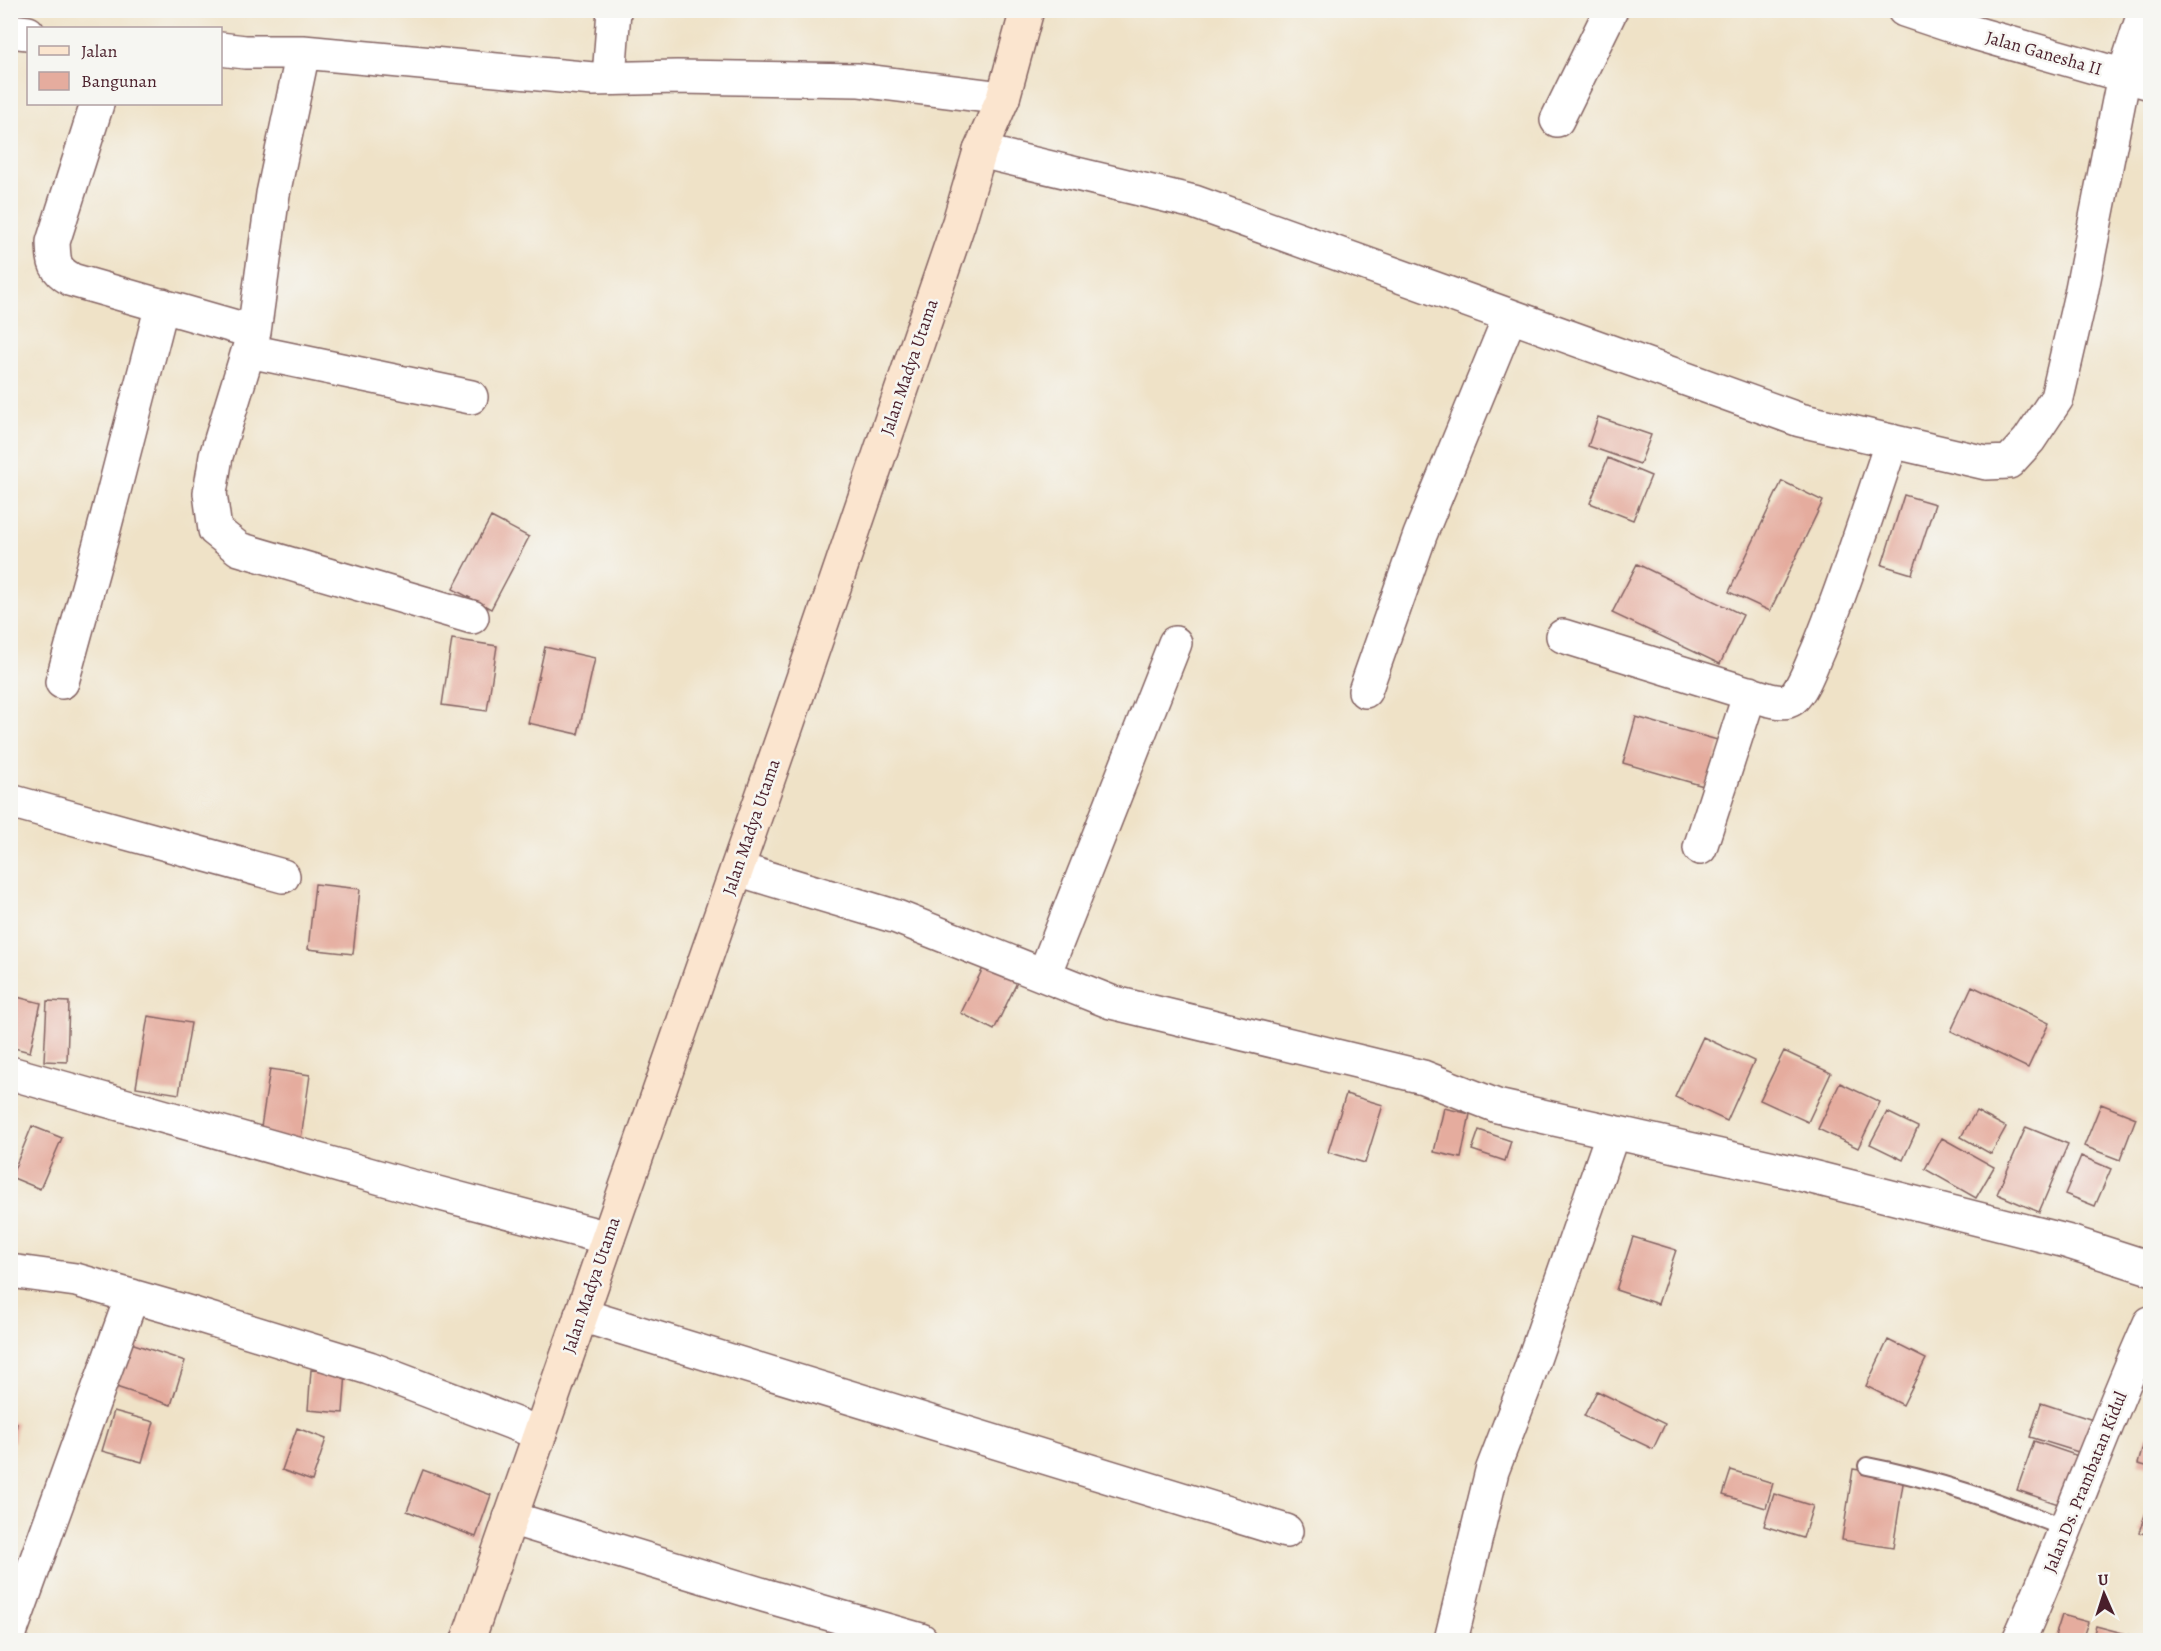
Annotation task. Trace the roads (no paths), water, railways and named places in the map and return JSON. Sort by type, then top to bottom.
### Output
[{"type":"street","points":[[609,78],[614,10]]},
{"type":"street","name":"Jalan Madya Utama","points":[[468,1641],[955,234],[980,151],[1003,98],[1027,10]]},
{"type":"street","points":[[1557,120],[1611,10]]},
{"type":"street","name":"Jalan Ganesha II","points":[[1904,10],[1964,30],[2137,79]]},
{"type":"street","points":[[980,151],[1194,202],[1800,420],[1986,463],[2009,462],[2030,440],[2057,398],[2081,294],[2137,79],[2145,10]]},
{"type":"street","points":[[10,31],[27,33]]},
{"type":"street","points":[[222,49],[303,52],[593,79],[676,77],[858,80],[1003,98]]},
{"type":"street","points":[[303,52],[273,194],[252,342],[216,456],[210,493],[215,530],[239,549],[472,617]]},
{"type":"street","points":[[97,105],[53,242],[55,264],[60,273],[72,280],[162,305],[252,342],[471,397]]},
{"type":"street","points":[[62,682],[162,305]]},
{"type":"street","points":[[1365,691],[1420,535],[1510,316]]},
{"type":"street","points":[[1563,636],[1785,702],[1797,693],[1812,665],[1832,617],[1892,441]]},
{"type":"street","points":[[1044,975],[1175,643]]},
{"type":"street","points":[[1700,848],[1750,693]]},
{"type":"street","points":[[10,801],[283,876]]},
{"type":"street","points":[[736,869],[897,917],[1111,1002],[1424,1077],[1497,1106],[1792,1172],[2066,1241],[2151,1268]]},
{"type":"street","points":[[10,1073],[392,1181],[608,1238]]},
{"type":"street","points":[[1451,1641],[1491,1471],[1524,1388],[1609,1131]]},
{"type":"street","points":[[10,1271],[76,1280],[369,1368],[539,1433]]},
{"type":"street","points":[[10,1633],[132,1296]]},
{"type":"street","points":[[581,1315],[1286,1532]]},
{"type":"street","name":"Jalan Ds. Prambatan Kidul","points":[[2019,1641],[2151,1323]]},
{"type":"street","points":[[510,1518],[921,1641]]},
{"type":"lane","points":[[1867,1466],[1909,1474],[2014,1508],[2067,1529]]}]
